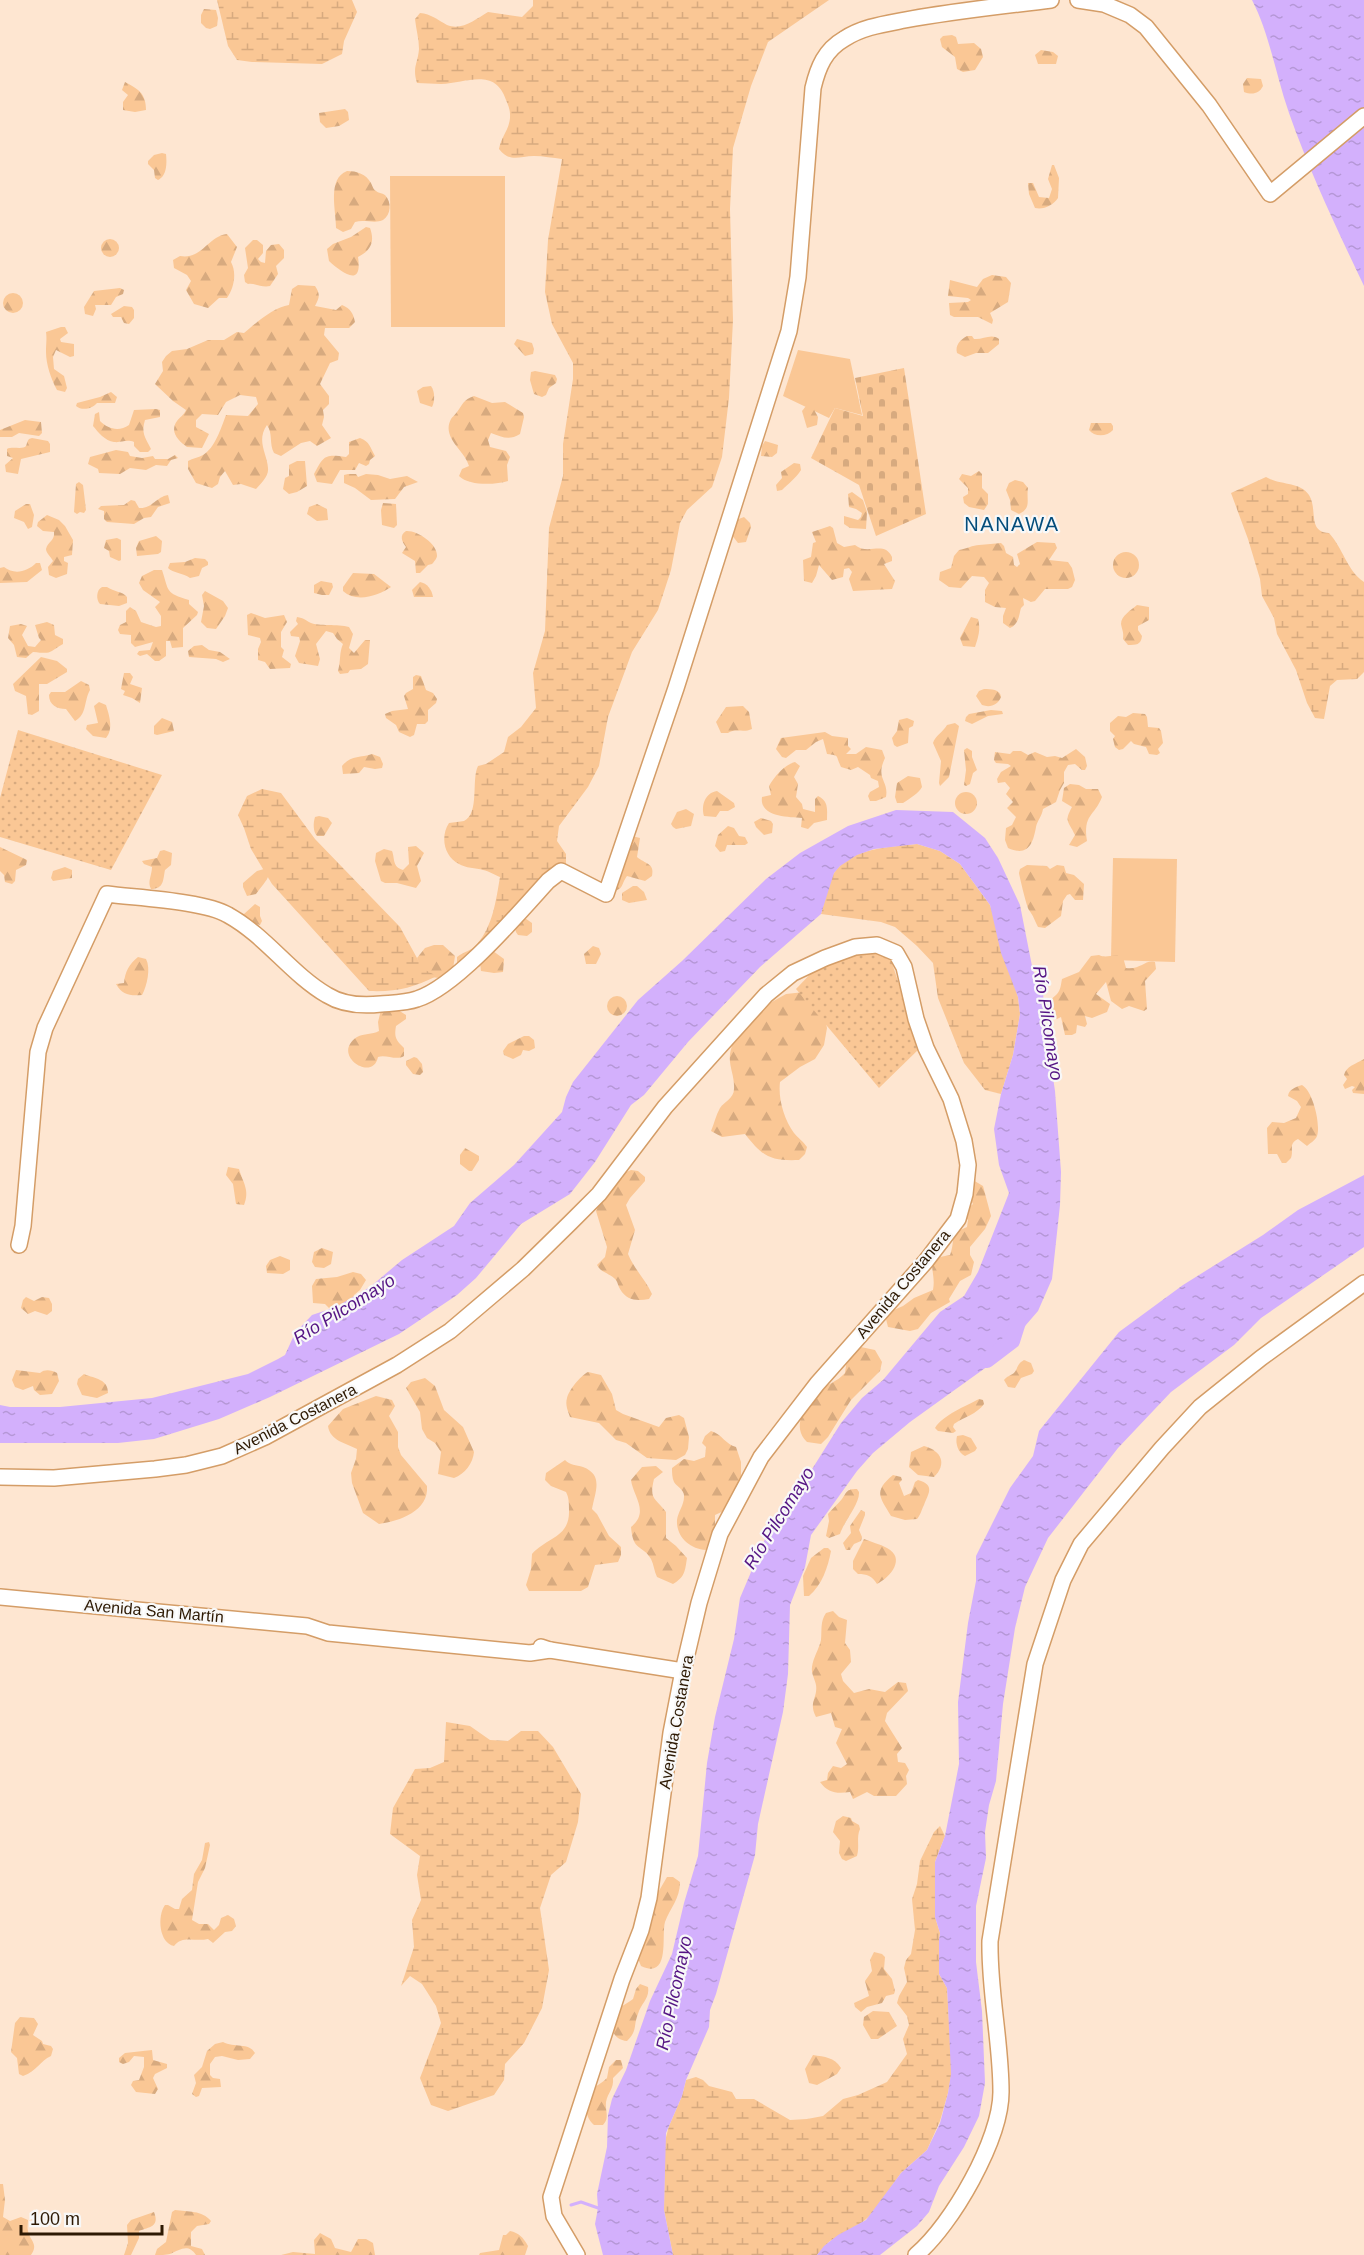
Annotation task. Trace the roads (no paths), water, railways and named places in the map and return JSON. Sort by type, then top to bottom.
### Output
[{"type":"street","points":[[19,1245],[27,1186],[38,1052],[45,1028],[107,894],[210,908],[227,914],[246,927],[328,996],[349,1004],[371,1005],[416,1000],[434,992],[474,960],[548,881],[561,871],[606,894],[676,688],[789,331],[798,277],[813,88],[819,66],[827,53],[842,39],[861,30],[929,16],[1051,0]]},
{"type":"street","points":[[1078,0],[1104,4],[1130,15],[1146,27],[1209,105],[1270,194],[1364,116]]},
{"type":"street","name":"Avenida Costanera","points":[[0,1477],[54,1478],[133,1471],[186,1465],[222,1456],[265,1437],[397,1365],[450,1331],[523,1269],[599,1194],[665,1107],[766,995],[793,973],[855,947],[877,945],[896,953],[904,968],[916,1019],[926,1048],[951,1099],[964,1141],[968,1165],[965,1194],[958,1219],[926,1261],[817,1384],[761,1457],[720,1534],[699,1604],[683,1671],[671,1732],[646,1909],[551,2197],[554,2216],[577,2255]]},
{"type":"street","points":[[916,2255],[932,2242],[963,2197],[997,2120],[1001,2094],[989,1973],[990,1941],[1035,1664],[1063,1580],[1081,1544],[1162,1448],[1200,1407],[1261,1358],[1364,1283]]},
{"type":"street","name":"Avenida San Martín","points":[[0,1597],[307,1626],[330,1623],[532,1643],[550,1650],[683,1671]]},
{"type":"water","points":[[1252,0],[1364,0],[1364,286],[1324,201],[1297,135],[1284,99],[1264,27]]},
{"type":"water","points":[[896,810],[953,812],[985,838],[998,858],[1020,905],[1033,971],[1038,977],[1043,992],[1045,1024],[1055,1091],[1061,1172],[1052,1279],[1038,1311],[1012,1341],[988,1366],[910,1422],[873,1453],[857,1471],[811,1535],[805,1567],[790,1605],[788,1674],[783,1712],[758,1824],[755,1855],[710,2010],[709,2027],[666,2133],[664,2210],[673,2255],[603,2255],[595,2224],[598,2208],[597,2194],[607,2147],[608,2115],[650,2001],[672,1954],[698,1856],[707,1763],[715,1717],[734,1639],[740,1598],[770,1527],[792,1501],[841,1423],[862,1398],[883,1380],[940,1312],[964,1296],[978,1272],[1009,1193],[999,1165],[994,1129],[1001,1094],[1013,1055],[1020,1014],[1018,997],[1001,953],[990,905],[960,864],[940,851],[917,844],[874,849],[857,855],[840,866],[834,873],[821,914],[760,967],[688,1042],[644,1095],[631,1105],[595,1162],[570,1194],[521,1224],[476,1278],[457,1295],[399,1334],[270,1397],[219,1419],[154,1439],[118,1443],[0,1443],[0,1405],[60,1407],[152,1398],[248,1374],[285,1355],[295,1333],[312,1315],[336,1307],[370,1287],[402,1260],[454,1226],[470,1203],[514,1165],[562,1112],[573,1082],[638,1000],[682,961],[766,879],[800,853],[848,826]]},
{"type":"water","points":[[1364,1175],[1364,1247],[1261,1318],[1234,1345],[1171,1392],[1118,1448],[1048,1538],[1025,1587],[1015,1628],[1003,1704],[996,1781],[985,1832],[986,1858],[976,1906],[976,1962],[982,2011],[985,2083],[979,2116],[964,2147],[939,2186],[929,2212],[917,2226],[880,2255],[817,2255],[838,2235],[866,2220],[901,2173],[927,2150],[940,2123],[948,2093],[951,2074],[947,1988],[939,1974],[940,1933],[935,1917],[935,1862],[945,1836],[959,1764],[958,1702],[976,1581],[976,1556],[1010,1488],[1033,1456],[1039,1431],[1119,1332],[1183,1285],[1263,1235],[1298,1210]]},
{"type":"waterway","name":"Río Pilcomayo","points":[[987,1360],[1012,1341],[1018,1322]]},
{"type":"waterway","points":[[571,2205],[581,2202],[601,2209]]},
{"type":"district","name":"NANAWA","points":[[1012,524]]}]
